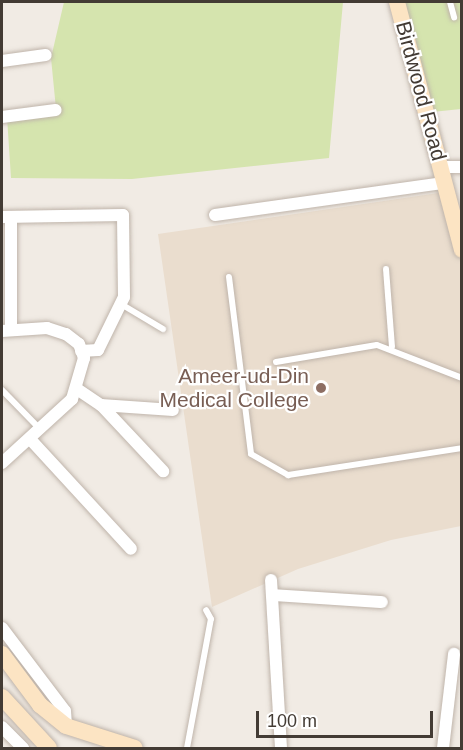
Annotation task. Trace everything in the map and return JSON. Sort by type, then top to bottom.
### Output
[{"type":"street","name":"Birdwood Road","points":[[397,2],[443,175],[455,206],[462,250]]},
{"type":"street","points":[[2,61],[46,55]]},
{"type":"street","points":[[2,117],[57,110]]},
{"type":"street","points":[[215,215],[443,175],[462,167]]},
{"type":"street","points":[[2,463],[30,439],[77,389],[81,351],[66,334],[6,331],[6,217],[123,215],[120,304],[98,350],[81,351]]},
{"type":"street","points":[[77,389],[101,405],[163,471]]},
{"type":"street","points":[[101,405],[173,410]]},
{"type":"street","points":[[30,439],[131,549]]},
{"type":"street","points":[[271,580],[281,748]]},
{"type":"street","points":[[273,595],[382,602]]},
{"type":"street","points":[[2,628],[65,711],[66,726]]},
{"type":"street","points":[[2,654],[40,705],[66,726],[135,748]]},
{"type":"street","points":[[443,748],[454,654]]},
{"type":"street","points":[[2,697],[49,748]]},
{"type":"street","points":[[2,727],[23,748]]},
{"type":"lane","points":[[450,2],[454,17]]},
{"type":"lane","points":[[386,269],[392,347]]},
{"type":"lane","points":[[229,277],[251,454],[288,475],[462,448]]},
{"type":"lane","points":[[120,304],[163,329]]},
{"type":"lane","points":[[276,362],[392,347],[462,378]]},
{"type":"lane","points":[[2,390],[40,429]]},
{"type":"lane","points":[[187,748],[211,619],[206,610]]},
{"type":"shaded area","name":"Ameer-ud-Din Medical College","points":[[445,192],[461,250],[461,526],[391,540],[298,569],[212,607],[158,234]]},
{"type":"green space","points":[[64,2],[343,2],[329,158],[132,179],[11,178],[7,117],[56,109],[51,58]]},
{"type":"green space","points":[[404,2],[461,2],[461,109],[432,112]]},
{"type":"place","name":"Ameer-ud-Din Medical College","points":[[321,388]]}]
